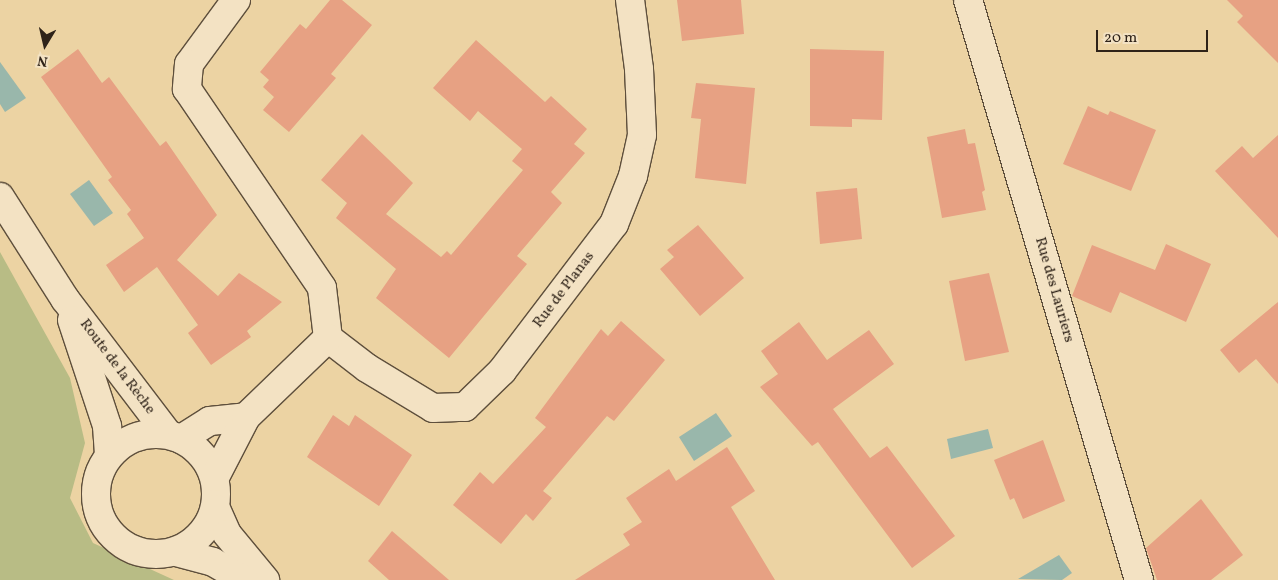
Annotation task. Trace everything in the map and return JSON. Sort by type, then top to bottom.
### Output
[{"type":"street","points":[[236,0],[190,64],[187,89],[322,288],[328,338],[246,417],[215,477],[216,509],[227,534],[265,580]]},
{"type":"street","name":"Rue de Planas","points":[[328,338],[367,368],[433,408],[465,407],[502,371],[614,224],[634,176],[642,135],[630,0]]},
{"type":"street","name":"Rue des Lauriers","points":[[968,0],[1139,580]]},
{"type":"street","name":"Route de la Rèche","points":[[0,197],[65,300],[175,437]]},
{"type":"street","name":"Route de la Rèche","points":[[65,300],[107,426],[109,455]]},
{"type":"street","points":[[244,580],[213,562],[176,552],[137,552],[106,528],[97,511],[95,492],[99,472],[109,455],[136,437],[175,437],[210,421],[246,417]]},
{"type":"street","points":[[175,437],[196,448],[215,477]]},
{"type":"street","points":[[176,552],[198,537],[216,509]]},
{"type":"green space","points":[[0,252],[70,378],[85,443],[70,498],[93,543],[174,580],[0,580]]},
{"type":"shaded area","points":[[0,62],[26,98],[5,112],[0,104]]},
{"type":"shaded area","points":[[89,180],[113,213],[94,226],[70,194]]},
{"type":"shaded area","points":[[716,413],[732,436],[694,461],[679,437]]},
{"type":"shaded area","points":[[988,429],[993,448],[951,459],[947,439]]},
{"type":"shaded area","points":[[1059,555],[1072,573],[1062,580],[1018,579]]},
{"type":"building","points":[[330,0],[342,0],[372,25],[331,74],[336,78],[289,132],[263,110],[274,97],[263,87],[269,80],[260,72],[300,24],[306,29]]},
{"type":"building","points":[[677,0],[741,0],[744,34],[682,41]]},
{"type":"building","points":[[1227,0],[1278,0],[1278,63],[1237,22],[1243,16]]},
{"type":"building","points":[[476,40],[545,102],[551,96],[587,129],[574,144],[585,153],[551,192],[562,203],[517,256],[527,264],[449,358],[376,298],[396,269],[336,218],[347,203],[321,180],[362,134],[413,183],[386,214],[441,257],[447,251],[451,255],[523,170],[512,161],[522,149],[478,111],[470,121],[433,88]]},
{"type":"building","points":[[78,49],[102,83],[109,77],[160,146],[166,141],[217,215],[177,260],[218,296],[239,273],[282,302],[247,331],[251,337],[211,365],[188,333],[198,325],[157,267],[124,292],[106,265],[144,238],[127,214],[131,210],[108,180],[112,177],[41,77]]},
{"type":"building","points":[[810,49],[884,51],[882,120],[852,119],[852,127],[810,126]]},
{"type":"building","points":[[696,83],[755,88],[746,184],[695,178],[701,119],[691,118]]},
{"type":"building","points":[[1088,106],[1108,115],[1110,111],[1156,130],[1131,191],[1063,164]]},
{"type":"building","points":[[965,129],[968,144],[975,143],[985,190],[982,192],[986,210],[942,218],[927,137]]},
{"type":"building","points":[[1278,135],[1278,238],[1215,171],[1242,146],[1253,158]]},
{"type":"building","points":[[857,188],[862,239],[820,244],[816,192]]},
{"type":"building","points":[[698,225],[744,278],[700,316],[660,269],[674,257],[667,250]]},
{"type":"building","points":[[1166,244],[1211,264],[1186,322],[1120,292],[1111,313],[1072,296],[1092,245],[1155,270]]},
{"type":"building","points":[[989,273],[1009,352],[965,361],[949,281]]},
{"type":"building","points":[[1278,302],[1278,384],[1256,359],[1239,373],[1220,350]]},
{"type":"building","points":[[621,321],[665,360],[614,421],[607,416],[543,491],[552,498],[533,521],[526,514],[501,544],[453,505],[480,472],[493,484],[546,427],[535,418],[601,329],[608,336]]},
{"type":"building","points":[[799,322],[827,360],[869,330],[894,364],[833,409],[870,458],[887,446],[955,536],[912,568],[818,442],[812,446],[760,387],[778,374],[761,351]]},
{"type":"building","points":[[333,415],[349,426],[355,415],[412,455],[379,506],[307,457]]},
{"type":"building","points":[[1043,440],[1065,501],[1023,519],[1014,498],[1010,500],[994,460]]},
{"type":"building","points":[[727,447],[755,491],[731,507],[775,580],[575,580],[630,545],[623,534],[642,522],[626,498],[669,469],[676,481]]},
{"type":"building","points":[[1201,499],[1243,555],[1211,580],[1157,580],[1146,548]]},
{"type":"building","points":[[392,531],[449,580],[389,580],[368,561]]}]
